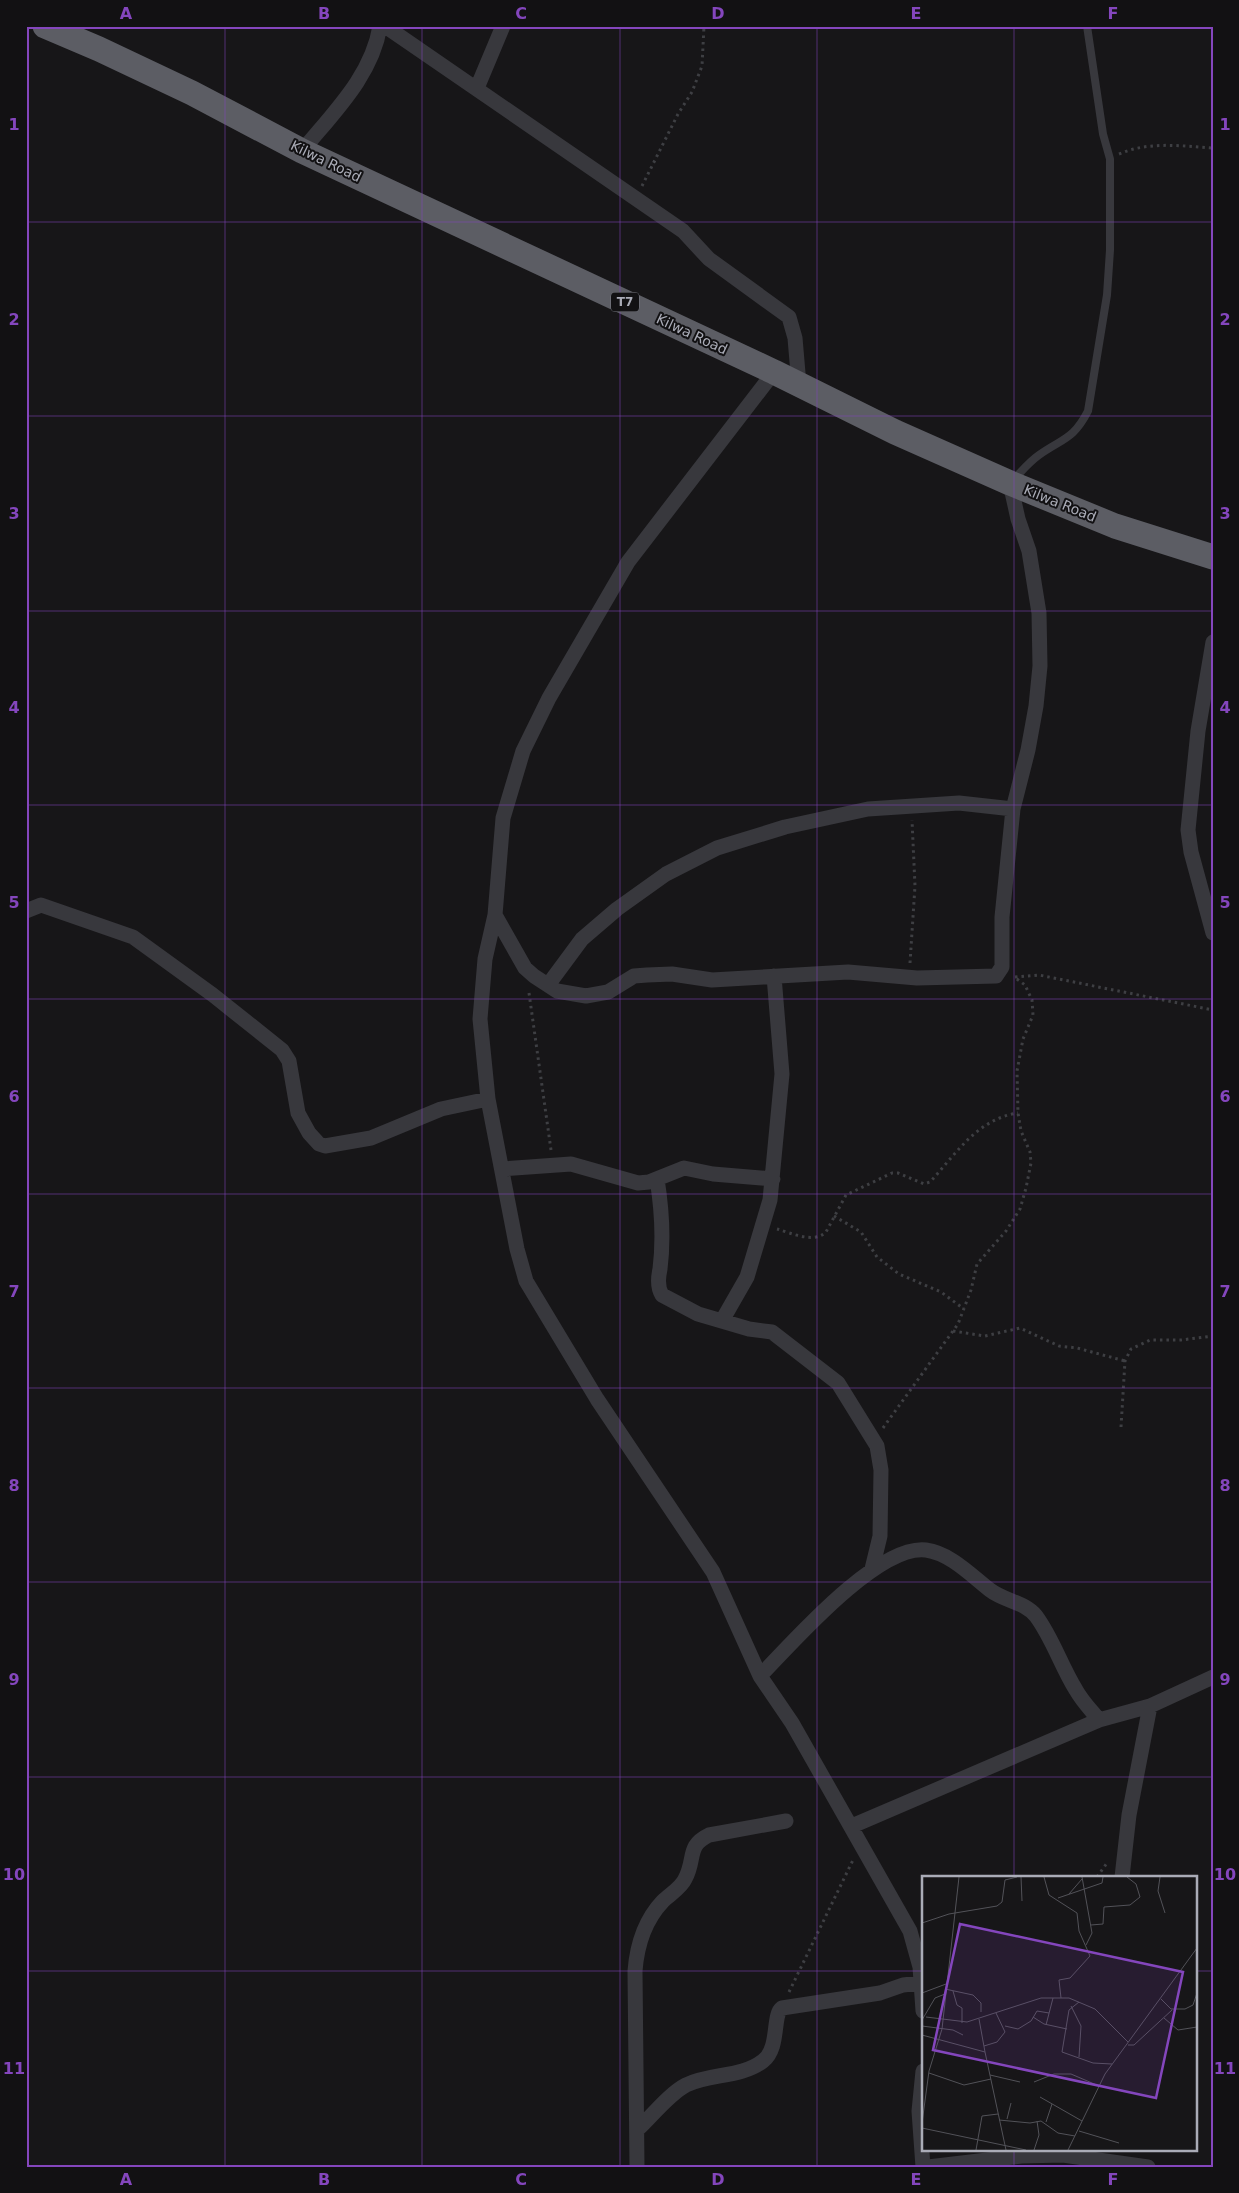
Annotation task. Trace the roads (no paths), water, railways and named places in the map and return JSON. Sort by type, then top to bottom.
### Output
[{"type":"highway","name":"Kilwa Road","points":[[45,26],[99,49],[183,89],[302,151],[774,372],[895,432],[1010,483],[1115,526],[1213,557]]},
{"type":"street","points":[[302,151],[359,80],[368,64],[380,26]]},
{"type":"street","points":[[385,26],[683,231],[709,259],[789,317],[795,338],[799,385]]},
{"type":"street","points":[[477,88],[503,26]]},
{"type":"street","points":[[774,372],[628,562],[549,698],[523,752],[503,818],[495,915],[485,959],[480,1012],[488,1099],[517,1249],[526,1281],[597,1398],[713,1572],[760,1676],[792,1723],[910,1930],[920,1967],[922,1996]]},
{"type":"street","points":[[495,915],[525,968],[557,990],[586,996],[608,992],[634,976],[647,974],[672,974],[694,979],[712,980],[848,972],[909,977],[996,976],[1002,967],[1002,917],[1013,809],[1028,750],[1036,706],[1040,666],[1039,613],[1030,560],[1010,483]]},
{"type":"street","points":[[1213,642],[1198,731],[1188,830],[1191,852],[1213,933]]},
{"type":"street","points":[[548,985],[582,939],[617,909],[666,874],[717,848],[803,823],[868,809],[959,803],[1013,809]]},
{"type":"street","points":[[26,912],[41,905],[133,937],[242,1017],[282,1050],[289,1061],[298,1113],[309,1133],[319,1144],[325,1146],[370,1138],[441,1109],[488,1099]]},
{"type":"street","points":[[722,1319],[747,1278],[764,1226],[770,1200],[782,1074],[774,976]]},
{"type":"street","points":[[502,1169],[571,1164],[638,1183],[657,1179],[684,1168],[713,1174],[773,1179]]},
{"type":"street","points":[[657,1179],[664,1220],[658,1283],[659,1291],[662,1295],[698,1314],[722,1319],[749,1328],[772,1332],[803,1354],[838,1383],[874,1440],[882,1470],[880,1536],[872,1569]]},
{"type":"street","points":[[760,1676],[814,1621],[872,1569],[906,1553],[926,1550],[947,1559],[995,1594],[1016,1602],[1034,1614],[1049,1634],[1076,1690],[1099,1720]]},
{"type":"street","points":[[852,1826],[1099,1720],[1150,1706],[1213,1677]]},
{"type":"street","points":[[1122,1876],[1129,1815],[1150,1706]]},
{"type":"street","points":[[637,2167],[635,1971],[637,1949],[641,1935],[662,1902],[684,1882],[692,1863],[695,1844],[699,1840],[710,1835],[786,1820]]},
{"type":"street","points":[[638,2130],[672,2095],[686,2086],[737,2072],[764,2060],[773,2045],[778,2013],[782,2008],[880,1993],[903,1985],[921,1982]]},
{"type":"street","points":[[922,2081],[919,2111],[923,2167]]},
{"type":"street","points":[[928,2167],[1021,2157],[1063,2156],[1117,2159],[1148,2167]]},
{"type":"lane","points":[[1010,483],[1038,456],[1065,441],[1079,428],[1088,412],[1107,295],[1110,250],[1110,159],[1103,134],[1087,26]]}]
